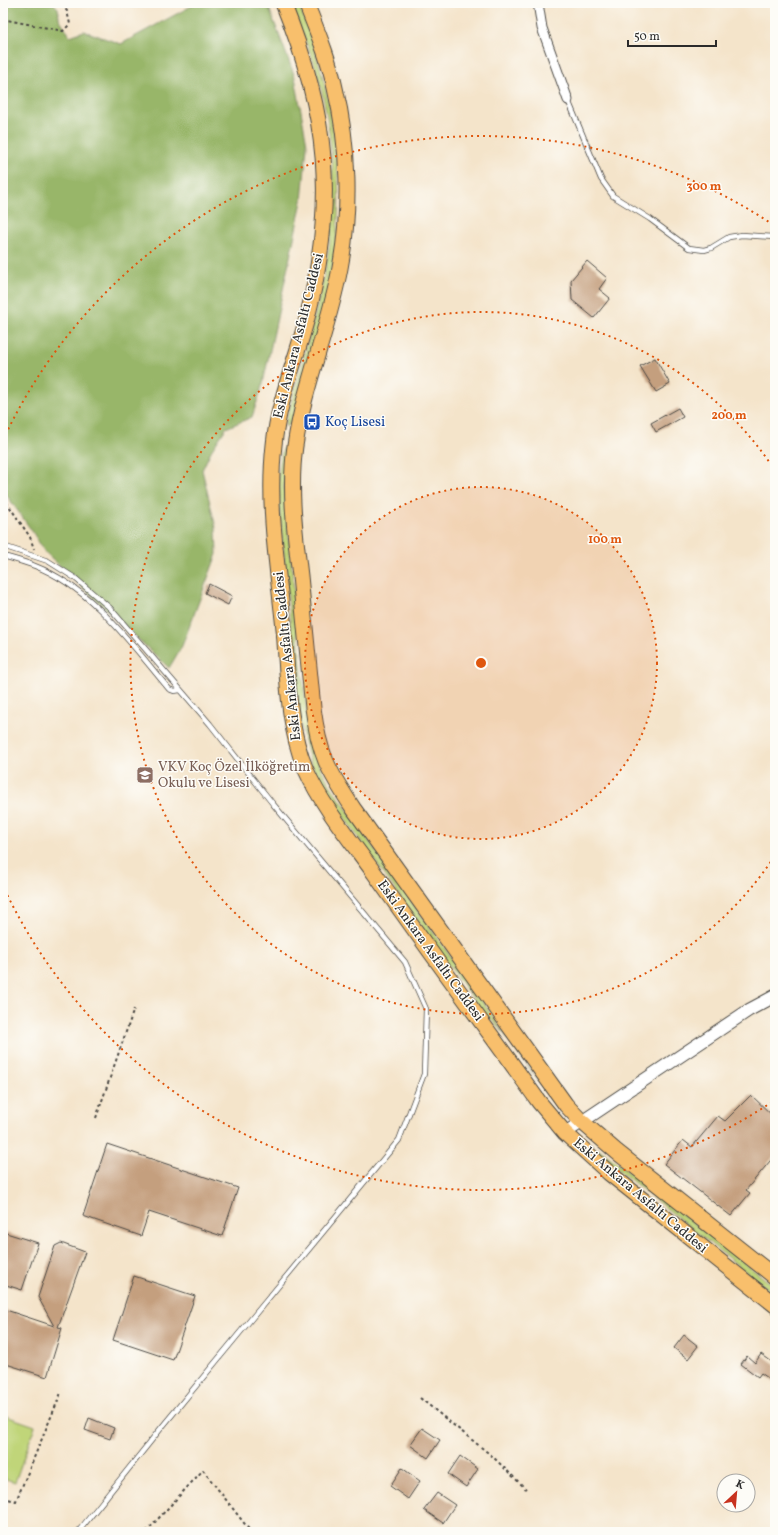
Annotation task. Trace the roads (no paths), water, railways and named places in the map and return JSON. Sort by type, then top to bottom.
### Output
[{"type":"main road","name":"Eski Ankara Asfaltı Caddesi","points":[[283,3],[304,58],[316,104],[323,154],[325,186],[324,222],[321,251],[306,318],[276,429],[271,476],[290,706],[296,742],[305,768],[322,798],[398,907],[539,1102],[565,1133],[608,1174],[775,1305]]},
{"type":"main road","name":"Eski Ankara Asfaltı Caddesi","points":[[307,3],[324,48],[335,86],[341,116],[346,175],[345,232],[340,267],[298,432],[293,470],[292,498],[317,737],[330,772],[353,808],[566,1106],[623,1157],[775,1278]]},
{"type":"street","points":[[538,3],[542,28],[568,100]]},
{"type":"street","points":[[565,1133],[750,1010],[775,996]]},
{"type":"lane","points":[[568,100],[601,179],[613,196],[625,205],[650,219],[689,248],[696,250],[711,248],[729,237],[742,235],[774,237],[775,232]]},
{"type":"lane","points":[[3,546],[48,561],[75,578],[92,591],[134,635],[405,962],[426,1009],[424,1074],[399,1140],[167,1421],[78,1532]]},
{"type":"lane","points":[[3,556],[36,566],[78,591],[106,616],[169,689],[174,691],[180,690]]},
{"type":"place","name":"Koç Lisesi","points":[[312,422]]},
{"type":"place","name":"VKV Koç Özel İlköğretim Okulu ve Lisesi","points":[[145,775]]}]
